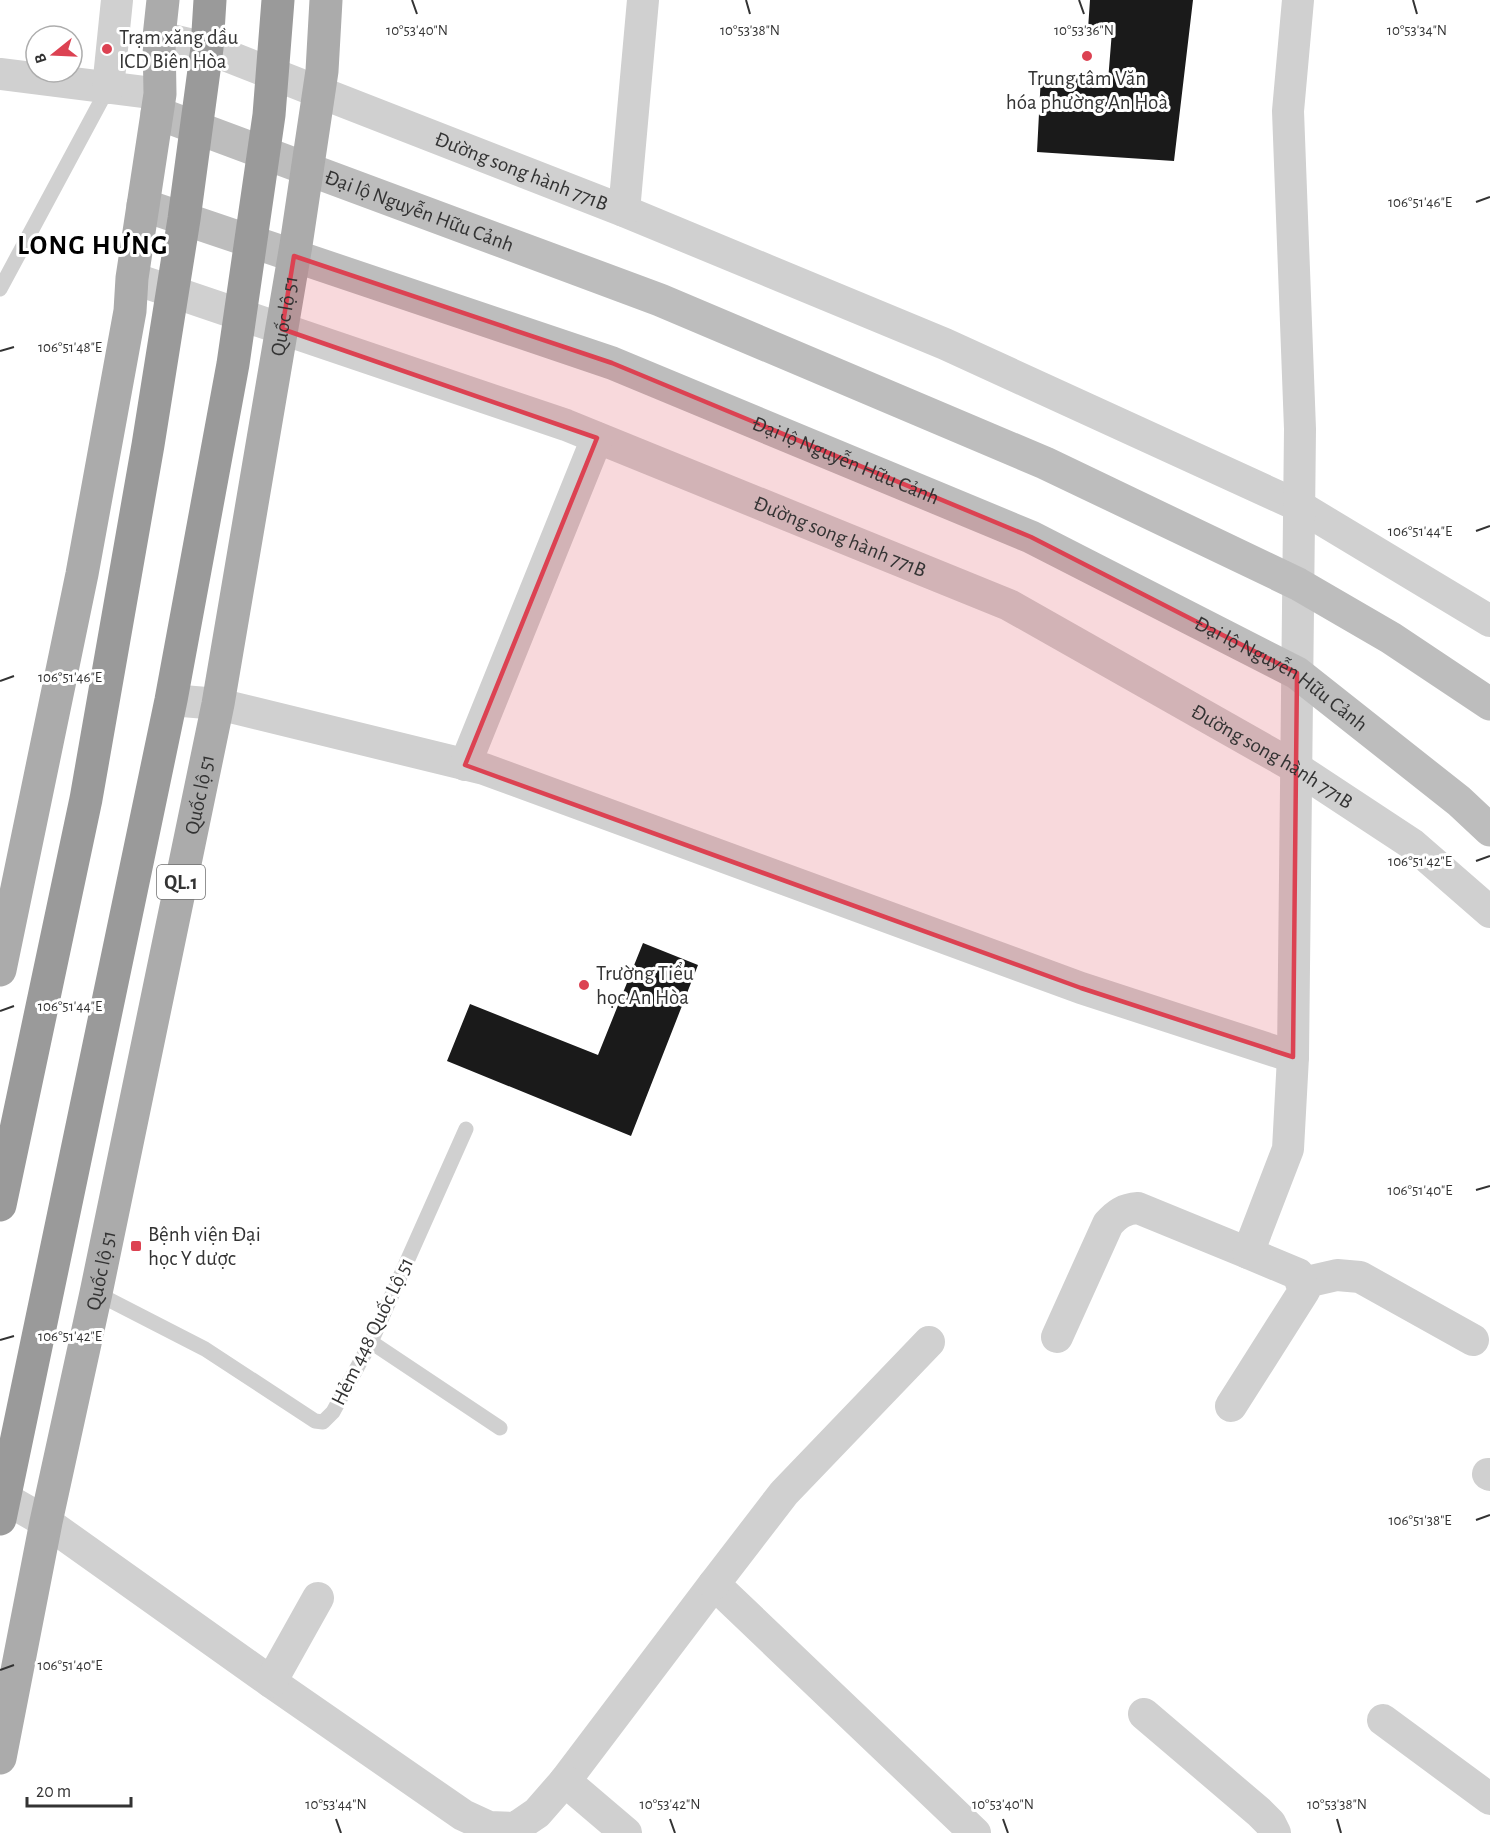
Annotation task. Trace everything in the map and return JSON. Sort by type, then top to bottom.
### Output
[{"type":"highway","points":[[0,1205],[86,799],[148,445],[184,219],[207,48],[210,0]]},
{"type":"highway","name":"Quốc lộ 51","points":[[2,1508],[171,700],[231,375],[264,153],[278,0]]},
{"type":"main road","points":[[0,969],[82,574],[129,311],[158,103],[159,37],[163,0]]},
{"type":"main road","name":"Quốc lộ 51","points":[[0,1758],[46,1522],[96,1293],[218,704],[294,256],[319,92],[326,0]]},
{"type":"main road","name":"Đại lộ Nguyễn Hữu Cảnh","points":[[158,103],[195,127],[660,300],[1044,463],[1298,584],[1390,638],[1490,704]]},
{"type":"main road","name":"Đại lộ Nguyễn Hữu Cảnh","points":[[143,205],[612,363],[1031,537],[1297,673],[1459,801],[1490,830]]},
{"type":"street","points":[[108,88],[117,0]]},
{"type":"street","points":[[624,211],[643,0]]},
{"type":"street","points":[[1248,1253],[1288,1149],[1293,1057],[1300,429],[1288,111],[1298,0]]},
{"type":"street","name":"Đường song hành 771B","points":[[159,37],[207,48],[624,211],[945,344],[1299,506],[1490,621]]},
{"type":"street","points":[[0,74],[108,88],[158,103]]},
{"type":"street","name":"Đường song hành 771B","points":[[132,278],[554,421],[1009,605],[1295,767],[1412,844],[1490,912]]},
{"type":"street","points":[[465,765],[597,438]]},
{"type":"street","points":[[171,700],[218,704],[507,777],[1080,988],[1293,1057]]},
{"type":"street","points":[[1057,1337],[1108,1224],[1117,1214],[1138,1208],[1298,1274],[1304,1291],[1231,1406]]},
{"type":"street","points":[[1302,1283],[1337,1275],[1360,1277],[1473,1340]]},
{"type":"street","points":[[2,1508],[46,1522],[463,1815],[489,1830],[514,1828],[537,1813],[565,1781],[784,1493],[929,1342]]},
{"type":"street","points":[[714,1584],[975,1833]]},
{"type":"street","points":[[272,1682],[318,1598]]},
{"type":"street","points":[[1144,1714],[1259,1812],[1270,1823],[1275,1833]]},
{"type":"street","points":[[1383,1720],[1490,1799]]},
{"type":"street","points":[[565,1781],[626,1833]]},
{"type":"lane","points":[[0,289],[108,88]]},
{"type":"lane","name":"Hẻm 448 Quốc Lộ 51","points":[[96,1293],[205,1349],[315,1421],[323,1422],[333,1412],[371,1342],[466,1129]]},
{"type":"lane","points":[[371,1342],[500,1428]]},
{"type":"highlighted area","points":[[294,256],[612,363],[1031,537],[1297,673],[1293,1057],[1081,988],[465,765],[597,438],[282,329]]},
{"type":"building","points":[[1090,0],[1193,0],[1174,161],[1037,152],[1041,75],[1108,81],[1112,31],[1088,29]]},
{"type":"building","points":[[643,943],[698,965],[631,1136],[447,1061],[470,1004],[598,1055]]},
{"type":"place","name":"Trạm xăng dầu ICD Biên Hòa","points":[[107,49]]},
{"type":"place","name":"Trung tâm Văn hóa phường An Hoà","points":[[1087,56]]},
{"type":"place","name":"Trường Tiểu học An Hòa","points":[[584,985]]},
{"type":"place","name":"Bệnh viện Đại học Y dược","points":[[136,1246]]},
{"type":"district","name":"LONG HƯNG","points":[[93,245]]}]
